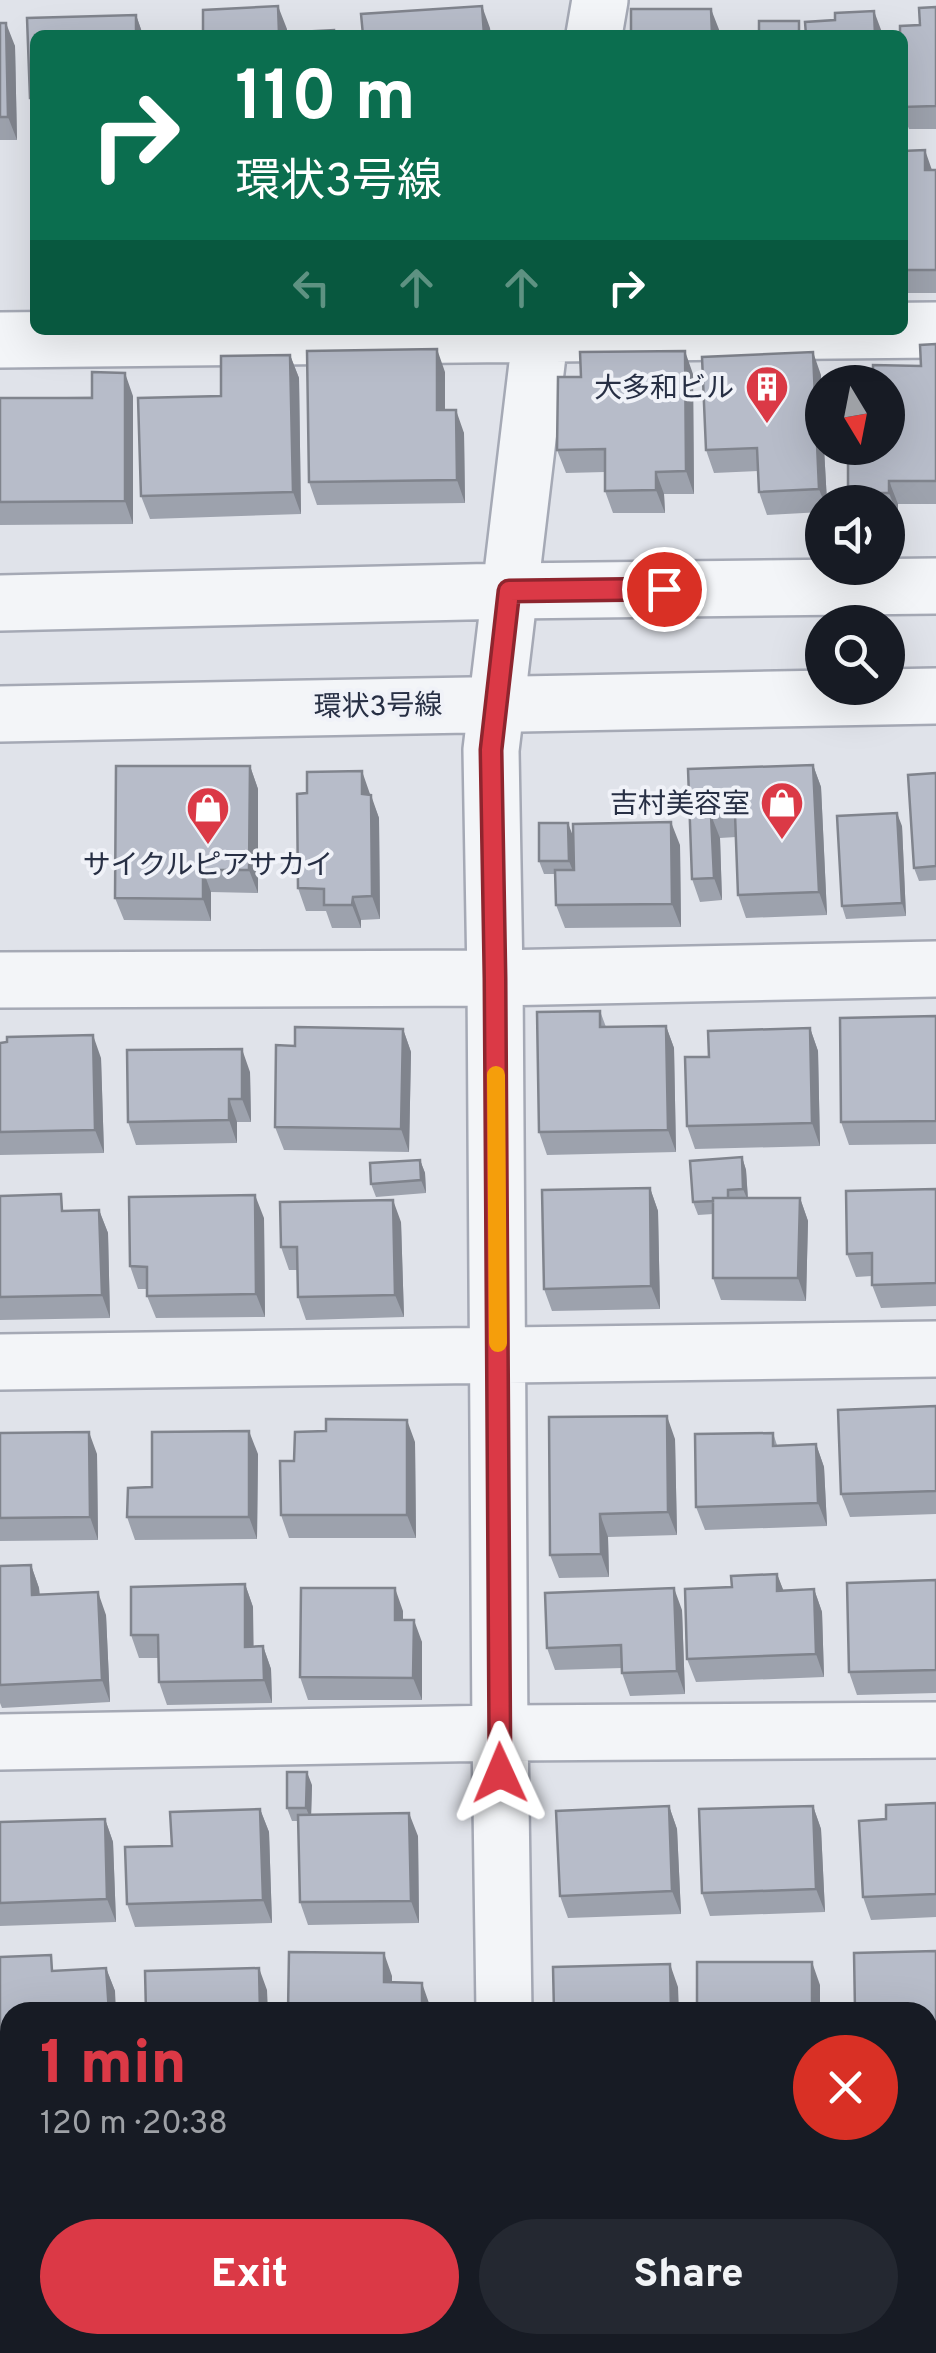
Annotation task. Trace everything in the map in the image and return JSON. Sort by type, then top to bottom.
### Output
[{"type":"street","points":[[595,30],[600,0]]},
{"type":"street","points":[[908,330],[936,330]]},
{"type":"street","points":[[0,340],[386,335]]},
{"type":"street","points":[[504,2002],[491,750],[541,335]]},
{"type":"street","points":[[0,603],[936,586]]},
{"type":"street","name":"環状3号線","points":[[0,714],[936,696]]},
{"type":"street","points":[[0,980],[495,978],[936,969]]},
{"type":"street","points":[[0,1362],[936,1349]]},
{"type":"street","points":[[0,1742],[936,1730]]},
{"type":"building","points":[[278,6],[279,30],[203,30],[203,10]]},
{"type":"building","points":[[482,6],[484,30],[363,30],[361,14]]},
{"type":"building","points":[[936,7],[936,106],[908,107],[908,30],[900,30],[900,26],[920,25],[919,8]]},
{"type":"building","points":[[631,9],[711,9],[712,30],[631,30]]},
{"type":"building","points":[[874,11],[875,30],[806,30],[805,22],[835,20],[835,13]]},
{"type":"building","points":[[136,15],[136,30],[30,30],[30,98],[27,18]]},
{"type":"building","points":[[759,21],[799,21],[799,30],[759,30]]},
{"type":"building","points":[[0,23],[6,23],[8,117],[0,117]]},
{"type":"building","points":[[925,150],[925,170],[936,170],[936,270],[908,270],[908,151]]},
{"type":"building","points":[[936,344],[936,481],[848,485],[848,465],[905,465],[905,366],[921,366],[920,345]]},
{"type":"building","points":[[437,349],[437,410],[456,410],[457,480],[309,482],[307,351]]},
{"type":"building","points":[[685,351],[686,471],[656,472],[656,490],[605,491],[605,449],[557,450],[558,377],[581,377],[580,352]]},
{"type":"building","name":"大多和ビル","points":[[813,352],[814,365],[805,365],[805,465],[818,465],[819,485],[805,485],[805,490],[759,492],[757,448],[706,450],[702,357]]},
{"type":"building","points":[[290,355],[293,492],[141,496],[138,398],[221,396],[221,356]]},
{"type":"building","points":[[92,372],[125,373],[125,501],[0,502],[0,398],[92,398]]},
{"type":"building","points":[[813,765],[819,892],[738,895],[735,814],[711,815],[714,878],[692,879],[688,769]]},
{"type":"building","points":[[116,766],[250,766],[249,870],[203,870],[203,899],[115,898]]},
{"type":"building","points":[[362,771],[362,794],[371,795],[372,896],[353,897],[352,905],[324,905],[324,889],[298,888],[297,794],[307,793],[307,772]]},
{"type":"building","points":[[936,773],[936,866],[914,868],[908,775]]},
{"type":"building","points":[[897,813],[902,903],[842,906],[837,816]]},
{"type":"building","points":[[671,822],[672,904],[556,905],[555,870],[574,870],[573,824]]},
{"type":"building","points":[[539,823],[568,823],[569,861],[539,861]]},
{"type":"building","points":[[600,1011],[600,1027],[666,1026],[668,1130],[539,1132],[537,1012]]},
{"type":"building","points":[[936,1016],[936,1121],[841,1122],[840,1018]]},
{"type":"building","points":[[295,1027],[403,1029],[401,1129],[275,1127],[276,1045],[295,1046]]},
{"type":"building","points":[[810,1028],[812,1123],[687,1126],[685,1057],[709,1057],[708,1031]]},
{"type":"building","points":[[93,1035],[95,1130],[0,1132],[0,1043],[7,1042],[7,1037]]},
{"type":"building","points":[[242,1049],[242,1099],[229,1099],[229,1120],[128,1122],[127,1050]]},
{"type":"building","points":[[742,1157],[743,1189],[728,1190],[728,1198],[693,1202],[690,1161]]},
{"type":"building","points":[[420,1160],[421,1180],[371,1184],[370,1163]]},
{"type":"building","points":[[650,1188],[651,1286],[544,1289],[542,1190]]},
{"type":"building","points":[[936,1189],[936,1283],[872,1285],[872,1253],[847,1254],[846,1191]]},
{"type":"building","points":[[61,1194],[62,1211],[99,1210],[102,1295],[0,1297],[0,1196]]},
{"type":"building","points":[[255,1195],[256,1294],[147,1296],[147,1267],[130,1266],[129,1197]]},
{"type":"building","points":[[713,1198],[800,1198],[798,1278],[713,1278]]},
{"type":"building","points":[[393,1200],[395,1295],[298,1297],[297,1247],[281,1247],[280,1202]]},
{"type":"building","points":[[936,1406],[936,1491],[841,1494],[838,1410]]},
{"type":"building","points":[[667,1416],[668,1512],[600,1514],[601,1554],[550,1555],[549,1417]]},
{"type":"building","points":[[326,1419],[407,1420],[407,1515],[281,1515],[280,1461],[294,1461],[295,1432],[326,1431]]},
{"type":"building","points":[[249,1431],[249,1517],[127,1517],[128,1488],[152,1487],[152,1432]]},
{"type":"building","points":[[89,1432],[90,1517],[0,1518],[0,1433]]},
{"type":"building","points":[[773,1433],[773,1446],[816,1444],[818,1503],[696,1507],[695,1434]]},
{"type":"building","points":[[31,1565],[32,1595],[98,1592],[102,1680],[0,1685],[0,1566]]},
{"type":"building","points":[[777,1574],[777,1591],[814,1589],[816,1654],[687,1659],[685,1589],[732,1587],[731,1576]]},
{"type":"building","points":[[936,1580],[936,1670],[849,1672],[847,1583]]},
{"type":"building","points":[[245,1584],[245,1647],[263,1646],[264,1680],[159,1682],[158,1635],[131,1635],[131,1587]]},
{"type":"building","points":[[301,1588],[395,1588],[395,1620],[414,1620],[413,1678],[300,1677]]},
{"type":"building","points":[[674,1588],[677,1671],[622,1673],[621,1645],[547,1648],[545,1593]]},
{"type":"building","points":[[287,1772],[307,1772],[306,1808],[287,1808]]},
{"type":"building","points":[[936,1803],[936,1894],[863,1897],[859,1821],[886,1819],[886,1805]]},
{"type":"building","points":[[669,1806],[672,1891],[560,1896],[556,1811]]},
{"type":"building","points":[[813,1806],[816,1889],[702,1893],[699,1809]]},
{"type":"building","points":[[260,1809],[263,1900],[127,1904],[125,1847],[172,1846],[170,1812]]},
{"type":"building","points":[[409,1813],[411,1901],[300,1902],[298,1815]]},
{"type":"building","points":[[105,1819],[107,1899],[0,1903],[0,1822]]},
{"type":"building","points":[[936,1951],[936,2002],[855,2002],[854,1953]]},
{"type":"building","points":[[289,1952],[384,1953],[384,1982],[422,1983],[422,2002],[288,2002]]},
{"type":"building","points":[[51,1955],[52,1971],[106,1968],[108,2002],[0,2002],[0,1957]]},
{"type":"building","points":[[697,1962],[812,1962],[812,2002],[697,2002]]},
{"type":"building","points":[[670,1964],[671,2002],[554,2002],[553,1967]]},
{"type":"building","points":[[259,1968],[260,2002],[146,2002],[145,1971]]},
{"type":"slow traffic","points":[[496,1075],[498,1343]]},
{"type":"place","name":"大多和ビル","points":[[767,425]]},
{"type":"place","name":"吉村美容室","points":[[782,841]]},
{"type":"place","name":"サイクルピアサカイ","points":[[208,846]]},
{"type":"route","points":[[500,1773],[491,750],[509,591],[664,589]]}]
